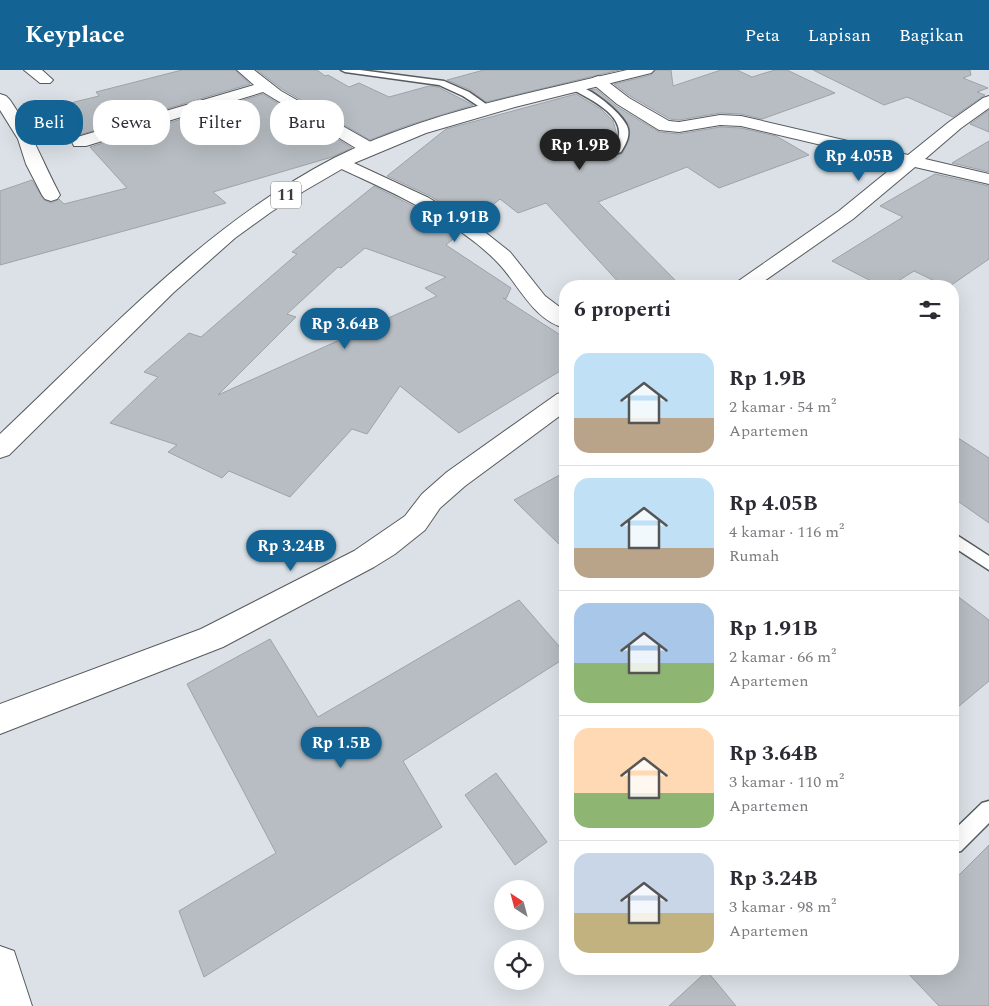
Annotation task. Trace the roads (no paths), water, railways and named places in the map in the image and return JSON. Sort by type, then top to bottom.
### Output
[{"type":"main road","points":[[32,70],[45,80]]},
{"type":"main road","points":[[245,70],[275,94],[370,149]]},
{"type":"main road","name":"11","points":[[0,449],[166,289],[228,234],[264,208],[341,162],[420,129],[574,87],[646,70]]},
{"type":"main road","points":[[598,81],[623,101],[665,126],[679,128],[720,120],[741,121],[989,179]]},
{"type":"main road","points":[[83,141],[266,86]]},
{"type":"main road","points":[[0,99],[4,102],[26,139],[51,195]]},
{"type":"main road","points":[[753,280],[846,215],[954,125],[989,101]]},
{"type":"main road","points":[[341,162],[389,184],[497,251],[516,269],[539,301],[559,316]]},
{"type":"main road","points":[[0,719],[212,638],[364,559],[386,546],[415,523],[431,501],[456,479],[559,404]]},
{"type":"main road","points":[[0,965],[12,1006]]},
{"type":"lane","points":[[345,70],[441,84],[466,94],[489,110]]},
{"type":"lane","points":[[574,87],[608,108],[621,120],[624,134],[618,150]]},
{"type":"lane","points":[[959,543],[989,564]]},
{"type":"lane","points":[[959,839],[989,810]]}]
